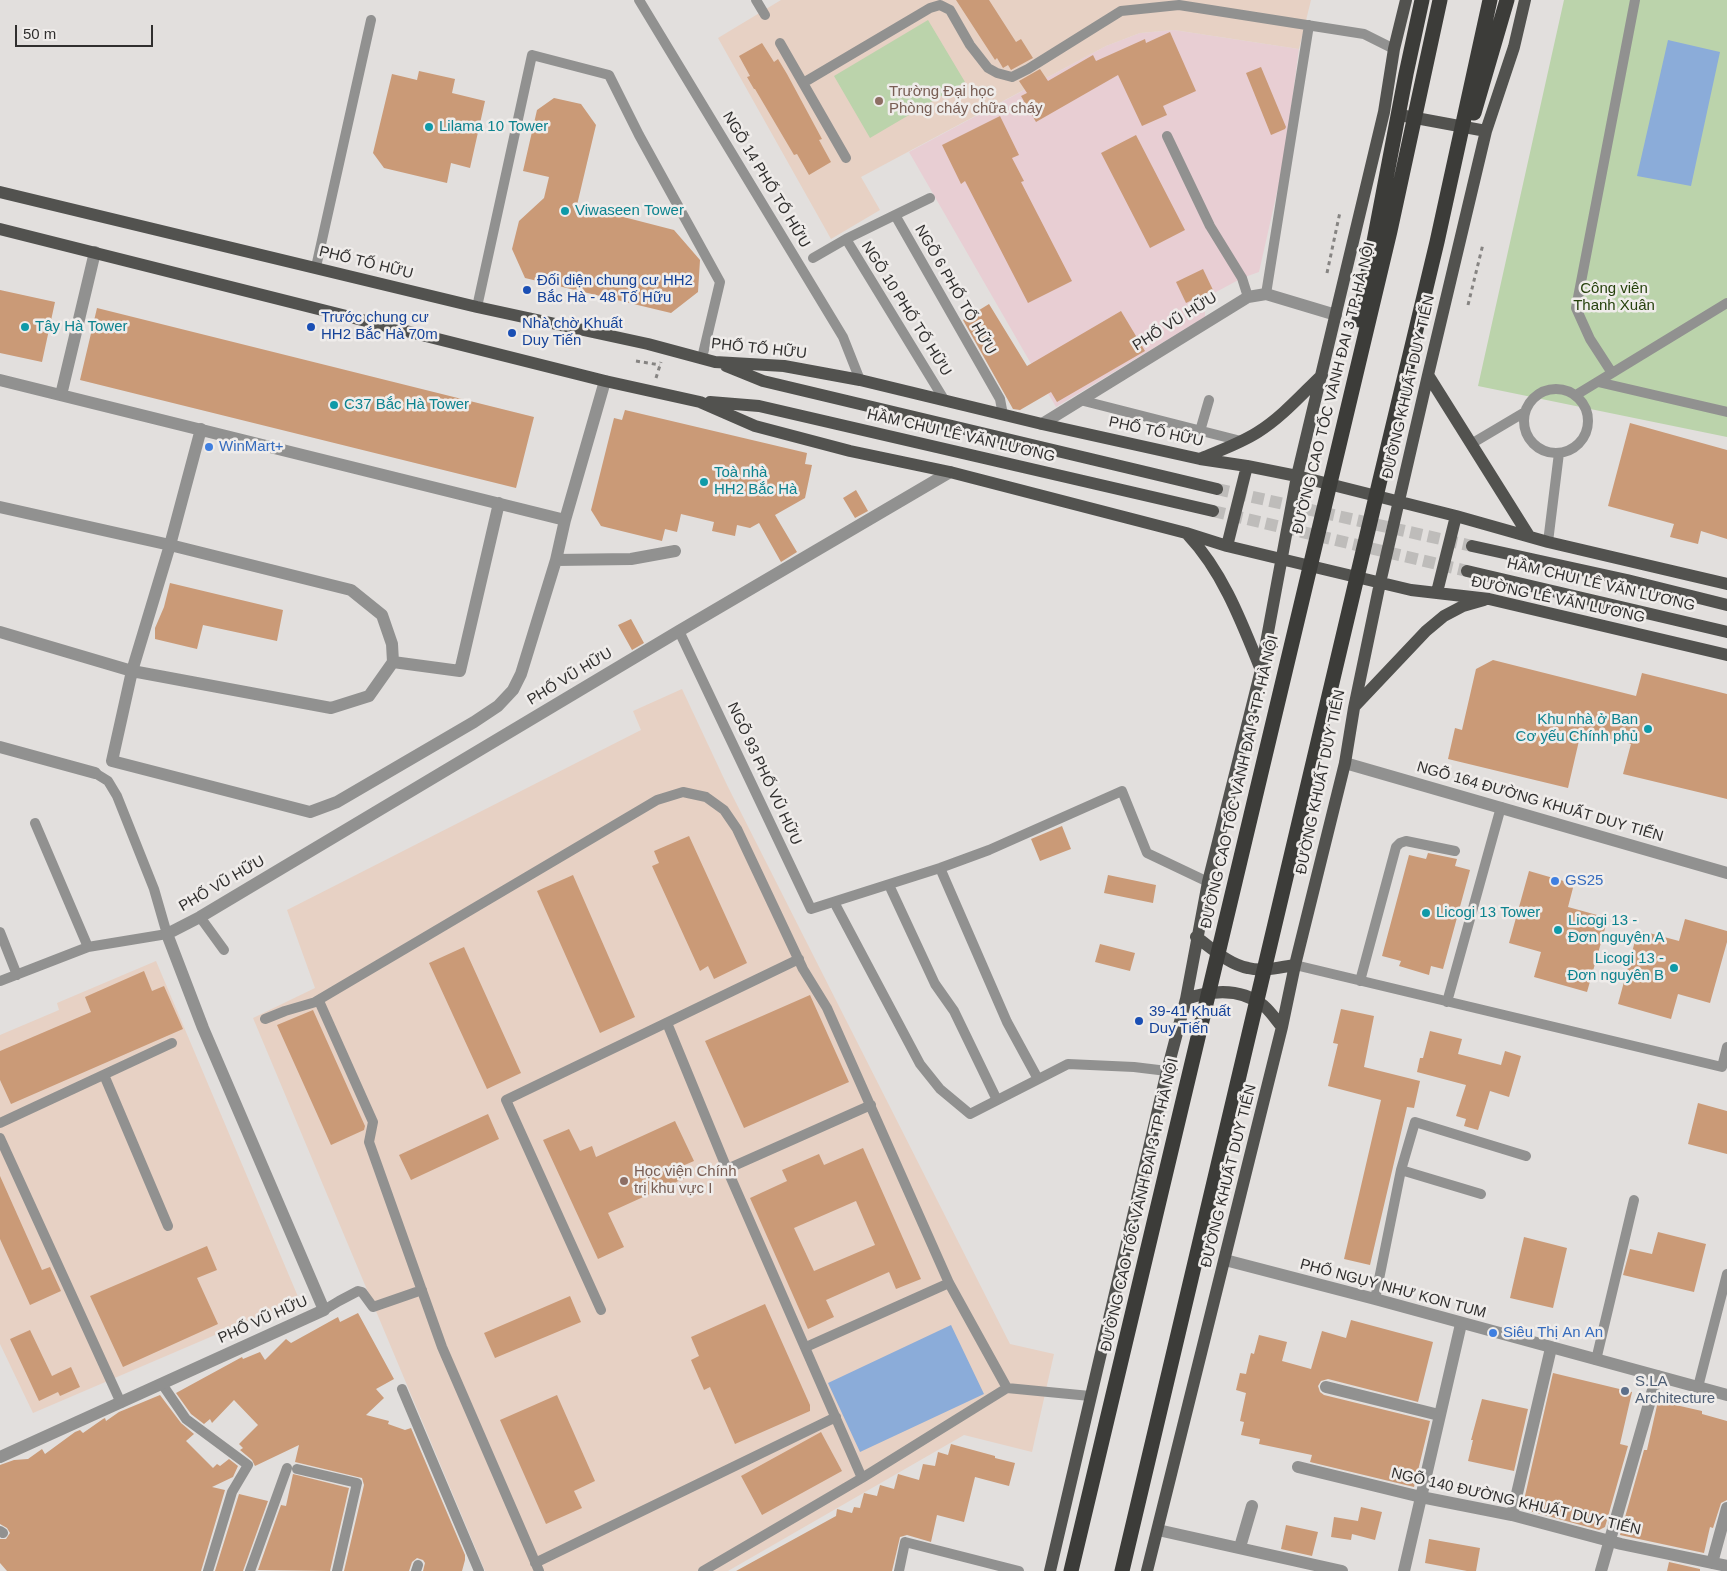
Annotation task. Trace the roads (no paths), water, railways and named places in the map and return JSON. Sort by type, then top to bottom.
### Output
[{"type":"highway","points":[[1333,467],[1374,232],[1422,0]]},
{"type":"highway","name":"ĐƯỜNG CAO TỐC VÀNH ĐAI 3 TP. HÀ NỘI","points":[[1071,1571],[1390,231],[1440,0]]},
{"type":"highway","points":[[1122,1571],[1437,242],[1490,0]]},
{"type":"highway","points":[[1437,242],[1507,0]]},
{"type":"main road","points":[[1050,1571],[1167,1071],[1186,999],[1196,937],[1208,882],[1261,670],[1297,476],[1384,112],[1394,49],[1406,0]]},
{"type":"main road","name":"ĐƯỜNG KHUẤT DUY TIẾN","points":[[1148,1571],[1345,763],[1354,708],[1380,583],[1486,131],[1514,47],[1525,0]]},
{"type":"main road","points":[[1384,112],[1486,131]]},
{"type":"main road","name":"PHỐ TỐ HỮU","points":[[0,192],[477,307],[648,344],[715,362],[784,366],[860,380],[1003,415],[1200,459],[1297,476],[1399,502]]},
{"type":"main road","points":[[0,229],[700,402],[755,426],[850,451],[950,472],[1186,533],[1227,546],[1380,583]]},
{"type":"main road","name":"HẦM CHUI LÊ VĂN LƯƠNG","points":[[715,362],[763,381],[1217,488]]},
{"type":"main road","points":[[1428,374],[1528,536]]},
{"type":"main road","points":[[1200,459],[1258,432],[1274,420],[1322,375]]},
{"type":"main road","name":"HẦM CHUI LÊ VĂN LƯƠNG","points":[[700,402],[759,406],[1213,511]]},
{"type":"main road","points":[[1227,546],[1247,466]]},
{"type":"main road","points":[[1399,502],[1548,542],[1727,584]]},
{"type":"main road","points":[[1437,592],[1456,516]]},
{"type":"main road","points":[[1186,533],[1201,549],[1225,587],[1261,670]]},
{"type":"main road","name":"HẦM CHUI LÊ VĂN LƯƠNG","points":[[1472,546],[1627,580],[1727,605]]},
{"type":"main road","name":"HẦM CHUI LÊ VĂN LƯƠNG","points":[[1467,571],[1727,632]]},
{"type":"main road","name":"ĐƯỜNG LÊ VĂN LƯƠNG","points":[[1380,583],[1411,590],[1489,599],[1727,654]]},
{"type":"main road","points":[[1354,708],[1405,652],[1444,616],[1463,606],[1489,599]]},
{"type":"main road","points":[[1196,937],[1227,959],[1247,968],[1270,969],[1295,965]]},
{"type":"main road","points":[[1186,999],[1205,993],[1227,991],[1244,995],[1264,1006],[1282,1027]]},
{"type":"street","points":[[61,395],[95,252]]},
{"type":"street","name":"PHỐ VŨ HỮU","points":[[1042,424],[1248,297],[1266,294],[1336,315]]},
{"type":"street","points":[[0,380],[565,520]]},
{"type":"street","points":[[200,429],[170,544],[132,671],[112,761],[310,812],[337,802],[474,722],[498,706],[513,690],[521,674],[556,560],[565,520],[605,380]]},
{"type":"street","name":"PHỐ VŨ HỮU","points":[[0,1457],[324,1310],[203,1028],[167,934],[200,917],[679,631],[950,472]]},
{"type":"street","points":[[393,662],[460,671],[499,503]]},
{"type":"street","points":[[0,507],[170,544],[351,590],[382,615],[392,644],[393,662],[369,696],[331,708],[132,671],[0,632]]},
{"type":"street","points":[[556,560],[631,559],[675,551]]},
{"type":"street","points":[[0,747],[95,773]]},
{"type":"street","name":"NGÕ 164 ĐƯỜNG KHUẤT DUY TIẾN","points":[[1345,763],[1727,873]]},
{"type":"street","name":"PHỐ NGỤY NHƯ KON TUM","points":[[1225,1260],[1727,1395]]},
{"type":"street","points":[[1404,1571],[1461,1324]]},
{"type":"street","points":[[1512,1515],[1550,1348]]},
{"type":"street","points":[[1601,1571],[1657,1376]]},
{"type":"street","points":[[1326,1387],[1439,1415]]},
{"type":"street","name":"NGÕ 140 ĐƯỜNG KHUẤT DUY TIẾN","points":[[1298,1467],[1421,1497],[1512,1515],[1610,1541],[1727,1566]]},
{"type":"street","points":[[1240,1547],[1252,1506]]},
{"type":"street","points":[[1712,1563],[1727,1508]]},
{"type":"street","points":[[1158,1530],[1240,1547],[1288,1565],[1342,1571]]},
{"type":"lane","name":"NGÕ 14 PHỐ TỐ HỮU","points":[[639,0],[843,337],[860,380]]},
{"type":"lane","points":[[756,0],[765,16]]},
{"type":"lane","points":[[1612,373],[1590,339],[1576,308],[1635,0]]},
{"type":"lane","points":[[803,83],[930,8],[940,5],[950,10],[970,45],[988,68],[997,73],[1012,77],[1122,11],[1178,2],[1364,34],[1394,49]]},
{"type":"lane","points":[[316,267],[371,20]]},
{"type":"lane","points":[[1266,294],[1309,25]]},
{"type":"lane","points":[[780,43],[846,158]]},
{"type":"lane","points":[[477,307],[532,55],[609,74],[639,135],[720,282],[702,358]]},
{"type":"lane","points":[[1167,136],[1210,226],[1242,278],[1248,297]]},
{"type":"lane","name":"NGÕ 6 PHỐ TỐ HỮU","points":[[930,198],[895,215],[1000,400],[1003,415]]},
{"type":"lane","points":[[846,239],[895,215]]},
{"type":"lane","name":"NGÕ 10 PHỐ TỐ HỮU","points":[[813,258],[846,239],[945,401]]},
{"type":"lane","points":[[1576,395],[1727,303]]},
{"type":"lane","points":[[1598,382],[1727,412]]},
{"type":"lane","points":[[1556,388],[1566,390],[1576,395],[1584,403],[1588,413],[1585,435],[1579,444],[1570,450],[1559,453],[1544,450],[1531,441],[1526,432],[1523,422],[1525,412],[1529,402],[1545,390],[1556,388]]},
{"type":"lane","points":[[1080,400],[1241,441]]},
{"type":"lane","points":[[1200,431],[1209,400]]},
{"type":"lane","points":[[1471,444],[1525,412]]},
{"type":"lane","points":[[1548,542],[1559,453]]},
{"type":"lane","name":"NGÕ 93 PHỐ VŨ HỮU","points":[[679,631],[811,909],[834,902]]},
{"type":"lane","points":[[0,981],[88,946],[167,934],[154,889],[117,796],[108,781],[95,773]]},
{"type":"lane","points":[[265,1019],[315,1002],[657,800],[683,792],[706,796],[724,810],[737,830],[799,959],[827,1008],[949,1283],[1007,1388]]},
{"type":"lane","points":[[1167,1071],[1134,1067],[1068,1064],[970,1114],[940,1089],[920,1064],[834,902],[989,850],[1122,792],[1148,853],[1208,882]]},
{"type":"lane","points":[[1447,1002],[1501,807]]},
{"type":"lane","points":[[35,823],[88,946]]},
{"type":"lane","points":[[1360,981],[1396,847],[1406,841],[1455,852]]},
{"type":"lane","points":[[940,868],[1007,1022],[1038,1079]]},
{"type":"lane","points":[[889,885],[935,984],[954,1011],[997,1100]]},
{"type":"lane","points":[[200,917],[224,950]]},
{"type":"lane","points":[[0,932],[17,975]]},
{"type":"lane","points":[[600,1310],[506,1100],[799,959]]},
{"type":"lane","points":[[1295,965],[1724,1068],[1727,1047]]},
{"type":"lane","points":[[315,1002],[319,1001],[372,1122],[369,1142],[442,1347],[537,1567],[836,1418]]},
{"type":"lane","points":[[667,1023],[862,1478]]},
{"type":"lane","points":[[0,1123],[172,1043]]},
{"type":"lane","points":[[104,1075],[168,1226]]},
{"type":"lane","points":[[728,1169],[871,1105]]},
{"type":"lane","points":[[1375,1299],[1401,1170],[1415,1122],[1526,1156]]},
{"type":"lane","points":[[0,1138],[121,1403]]},
{"type":"lane","points":[[1401,1170],[1481,1194]]},
{"type":"lane","points":[[1596,1360],[1634,1200]]},
{"type":"lane","points":[[1698,1387],[1727,1274]]},
{"type":"lane","points":[[806,1346],[949,1283]]},
{"type":"lane","points":[[324,1310],[358,1291],[362,1292],[373,1307],[422,1290]]},
{"type":"lane","points":[[162,1384],[186,1419],[248,1466],[232,1492],[208,1571]]},
{"type":"lane","points":[[703,1571],[862,1478],[1007,1388],[1090,1396]]},
{"type":"lane","points":[[402,1389],[479,1571]]},
{"type":"lane","points":[[250,1571],[292,1469],[357,1483],[337,1571]]},
{"type":"lane","points":[[899,1571],[905,1542],[1019,1571]]},
{"type":"water","points":[[1668,40],[1720,52],[1691,186],[1637,176]]},
{"type":"water","points":[[951,1325],[984,1394],[860,1452],[828,1383]]},
{"type":"tunnel","points":[[1217,489],[1472,546]]},
{"type":"tunnel","points":[[1213,511],[1467,571]]},
{"type":"place","name":"Trường Đại học Phòng cháy chữa cháy","points":[[879,101]]},
{"type":"place","name":"Lilama 10 Tower","points":[[429,127]]},
{"type":"place","name":"Viwaseen Tower","points":[[565,211]]},
{"type":"place","name":"Đối diện chung cư HH2 Bắc Hà - 48 Tố Hữu","points":[[527,290]]},
{"type":"place","name":"Tây Hà Tower","points":[[25,327]]},
{"type":"place","name":"Trước chung cư HH2 Bắc Hà 70m","points":[[311,327]]},
{"type":"place","name":"Nhà chờ Khuất Duy Tiến","points":[[512,333]]},
{"type":"place","name":"C37 Bắc Hà Tower","points":[[334,405]]},
{"type":"place","name":"WinMart+","points":[[209,447]]},
{"type":"place","name":"Toà nhà HH2 Bắc Hà","points":[[704,482]]},
{"type":"place","name":"Khu nhà ở Ban Cơ yếu Chính phủ","points":[[1648,729]]},
{"type":"place","name":"GS25","points":[[1555,881]]},
{"type":"place","name":"Licogi 13 Tower","points":[[1426,913]]},
{"type":"place","name":"Licogi 13 - Đơn nguyên A","points":[[1558,930]]},
{"type":"place","name":"Licogi 13 - Đơn nguyên B","points":[[1674,968]]},
{"type":"place","name":"39-41 Khuất Duy Tiến","points":[[1139,1021]]},
{"type":"place","name":"Học viện Chính trị khu vực I","points":[[624,1181]]},
{"type":"place","name":"Siêu Thị An An","points":[[1493,1333]]},
{"type":"place","name":"S.LA Architecture","points":[[1625,1391]]},
{"type":"park label","name":"Công viên Thanh Xuân","points":[[1614,298]]}]
